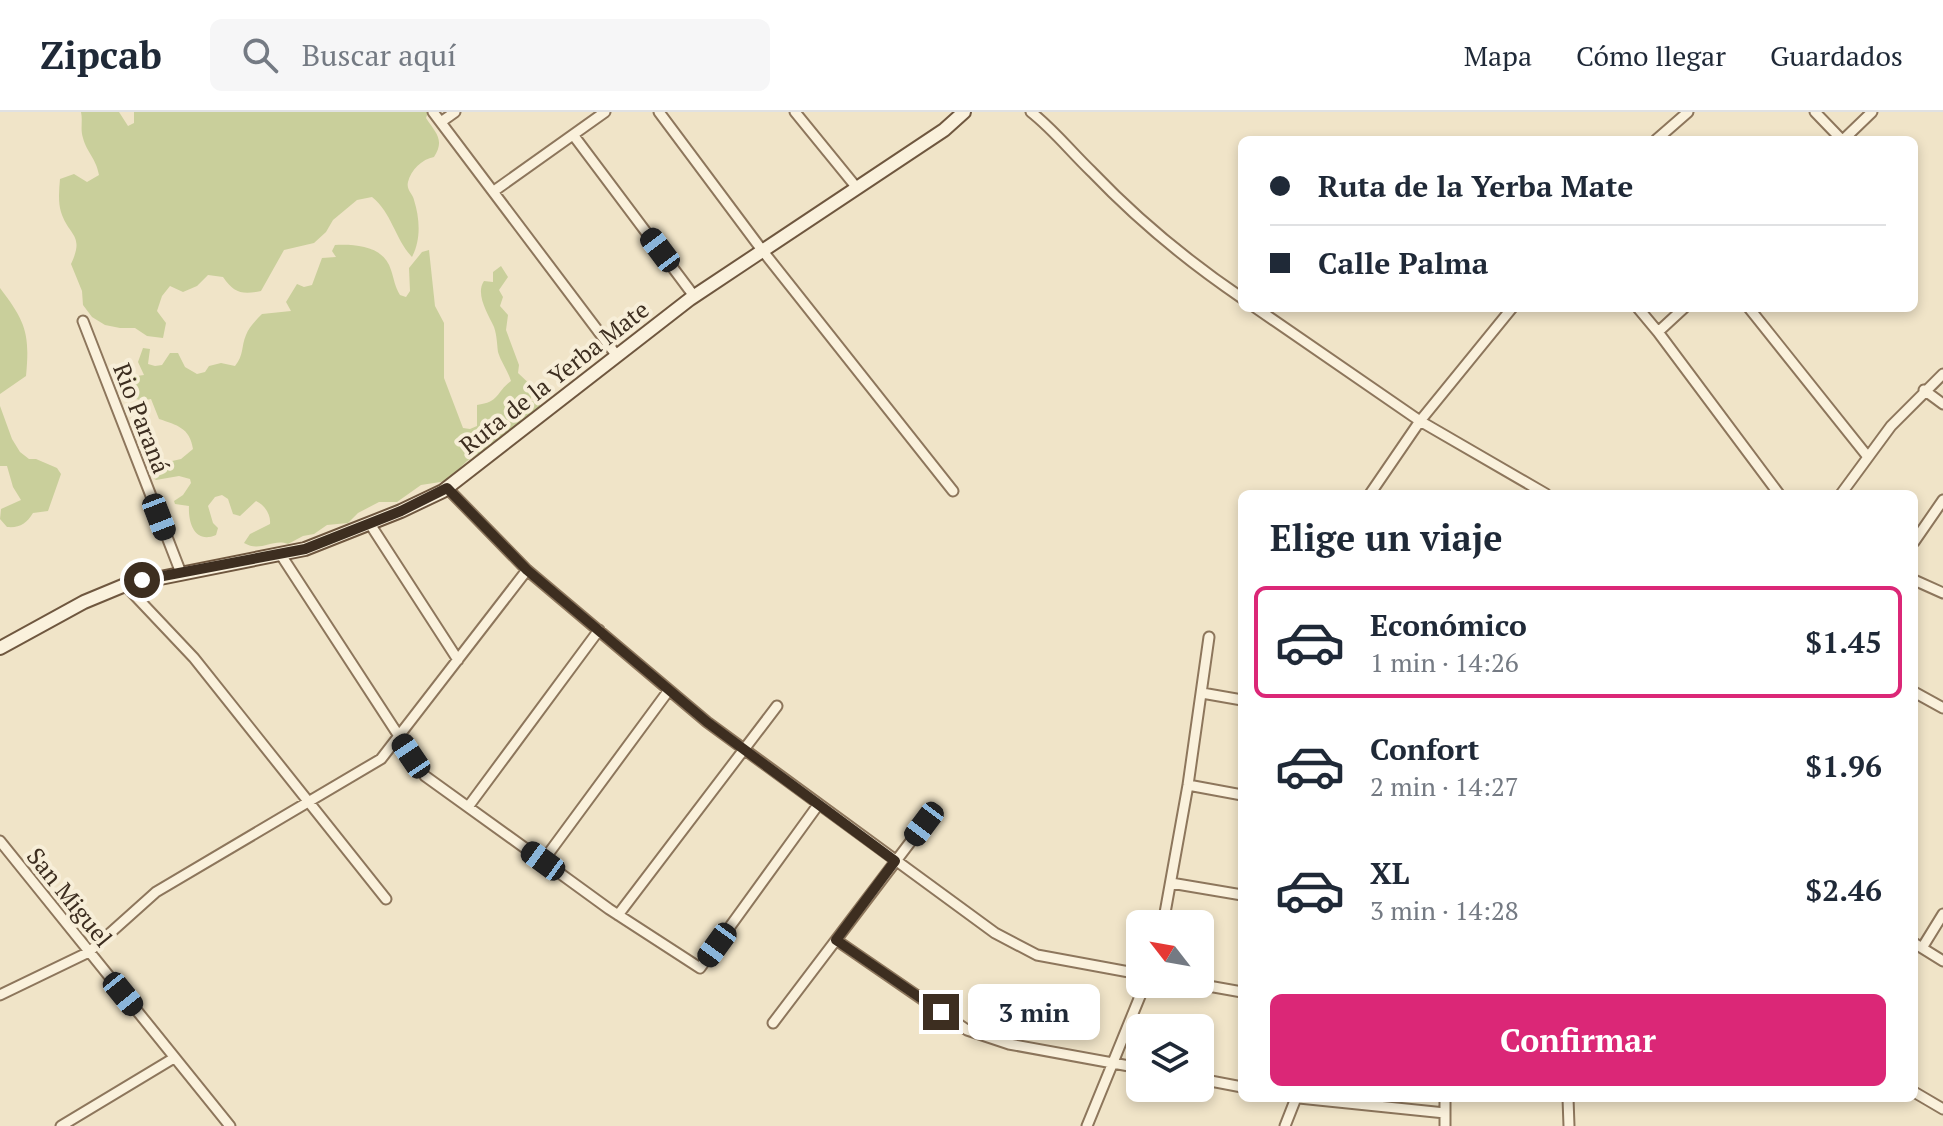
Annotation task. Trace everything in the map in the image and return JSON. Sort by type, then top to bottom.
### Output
[{"type":"main road","name":"Ruta de la Yerba Mate","points":[[0,648],[84,602],[125,585],[305,549],[370,524],[447,488],[694,296],[944,130],[964,112]]},
{"type":"street","points":[[433,112],[617,356]]},
{"type":"street","points":[[441,122],[455,112]]},
{"type":"street","points":[[494,191],[605,112]]},
{"type":"street","points":[[659,112],[762,250],[953,491]]},
{"type":"street","points":[[795,112],[857,188]]},
{"type":"street","points":[[1031,112],[1144,220],[1238,295]]},
{"type":"street","points":[[1661,136],[1688,112]]},
{"type":"street","points":[[1815,112],[1839,136]]},
{"type":"street","points":[[1847,136],[1872,112]]},
{"type":"street","points":[[574,136],[694,296]]},
{"type":"street","points":[[1262,312],[1420,421],[1539,490]]},
{"type":"street","points":[[1373,490],[1420,421],[1509,312]]},
{"type":"street","points":[[1641,312],[1776,490]]},
{"type":"street","points":[[1658,332],[1680,312]]},
{"type":"street","points":[[1752,312],[1868,457]]},
{"type":"street","name":"Rio Paraná","points":[[83,321],[181,573]]},
{"type":"street","points":[[1844,490],[1891,426],[1943,374]]},
{"type":"street","points":[[1924,390],[1943,404]]},
{"type":"street","points":[[447,488],[527,570],[669,690],[744,750],[895,861],[1014,945],[1037,955],[1126,971]]},
{"type":"street","points":[[1918,536],[1943,500]]},
{"type":"street","points":[[370,524],[458,660]]},
{"type":"street","points":[[281,555],[425,776],[618,915],[700,968],[818,805]]},
{"type":"street","points":[[0,995],[89,952],[156,892],[381,759],[527,570]]},
{"type":"street","points":[[1918,582],[1943,593]]},
{"type":"street","points":[[125,585],[194,658],[386,899]]},
{"type":"street","points":[[468,807],[599,630]]},
{"type":"street","points":[[1166,910],[1188,785],[1209,637]]},
{"type":"street","points":[[543,861],[669,690]]},
{"type":"street","points":[[1202,693],[1238,699]]},
{"type":"street","points":[[1918,694],[1943,708]]},
{"type":"street","points":[[618,915],[777,706]]},
{"type":"street","points":[[1188,785],[1238,794]]},
{"type":"street","points":[[773,1023],[924,824]]},
{"type":"street","name":"San Miguel","points":[[0,841],[5,856],[89,952],[230,1126]]},
{"type":"street","points":[[1171,883],[1238,894]]},
{"type":"street","points":[[1943,914],[1918,945],[1943,961]]},
{"type":"street","points":[[836,940],[967,1030],[1009,1044],[1126,1065]]},
{"type":"street","points":[[1214,987],[1238,991]]},
{"type":"street","points":[[1087,1126],[1139,998]]},
{"type":"street","points":[[61,1126],[174,1058]]},
{"type":"street","points":[[1214,1082],[1238,1086]]},
{"type":"street","points":[[1918,1094],[1943,1109]]},
{"type":"street","points":[[1285,1126],[1296,1102]]},
{"type":"street","points":[[1337,1102],[1445,1113]]},
{"type":"street","points":[[1445,1102],[1445,1126]]},
{"type":"street","points":[[1568,1102],[1569,1126]]},
{"type":"green space","points":[[81,112],[119,112],[128,126],[134,123],[134,112],[428,112],[426,118],[438,137],[439,146],[434,157],[418,166],[408,182],[418,222],[415,250],[412,257],[379,203],[372,197],[357,200],[333,220],[314,243],[284,250],[261,291],[239,292],[223,277],[208,275],[197,286],[183,292],[170,286],[162,296],[157,311],[166,323],[163,338],[147,336],[135,328],[105,325],[92,317],[83,305],[82,291],[71,264],[76,241],[59,204],[60,179],[74,174],[87,182],[99,175],[83,138]]},
{"type":"green space","points":[[335,245],[360,246],[376,251],[387,262],[400,295],[406,297],[410,291],[409,268],[422,252],[429,250],[435,306],[444,323],[444,378],[463,428],[470,429],[477,426],[477,405],[494,399],[511,381],[498,352],[495,330],[481,292],[484,281],[493,282],[493,272],[501,266],[508,277],[499,290],[503,297],[500,306],[508,315],[506,330],[519,365],[518,373],[534,388],[530,401],[540,402],[540,409],[518,428],[507,432],[467,461],[447,481],[421,485],[397,502],[379,502],[358,513],[348,523],[327,525],[288,544],[250,546],[244,543],[250,534],[270,524],[267,511],[256,501],[240,516],[233,514],[228,499],[222,495],[215,497],[208,506],[213,523],[218,528],[216,535],[203,537],[194,530],[189,506],[175,504],[174,501],[183,495],[191,483],[190,479],[179,476],[156,480],[150,476],[155,465],[181,459],[193,449],[189,436],[177,426],[159,419],[151,399],[129,396],[120,385],[122,378],[144,375],[138,362],[143,348],[150,349],[148,364],[155,366],[162,365],[170,353],[178,353],[185,367],[197,374],[221,363],[235,366],[253,324],[262,314],[291,311],[286,302],[297,284],[304,287],[312,285],[322,258],[336,257],[332,251]]},
{"type":"green space","points":[[0,288],[21,320],[27,349],[26,376],[0,394]]},
{"type":"green space","points":[[0,406],[20,452],[29,459],[57,468],[61,474],[48,511],[33,513],[25,523],[16,527],[7,527],[0,519],[1,509],[21,500],[13,487],[7,466],[0,466]]},
{"type":"route","points":[[142,580],[305,549],[401,511],[447,488],[527,570],[707,722],[895,861],[836,940],[941,1012]]}]
